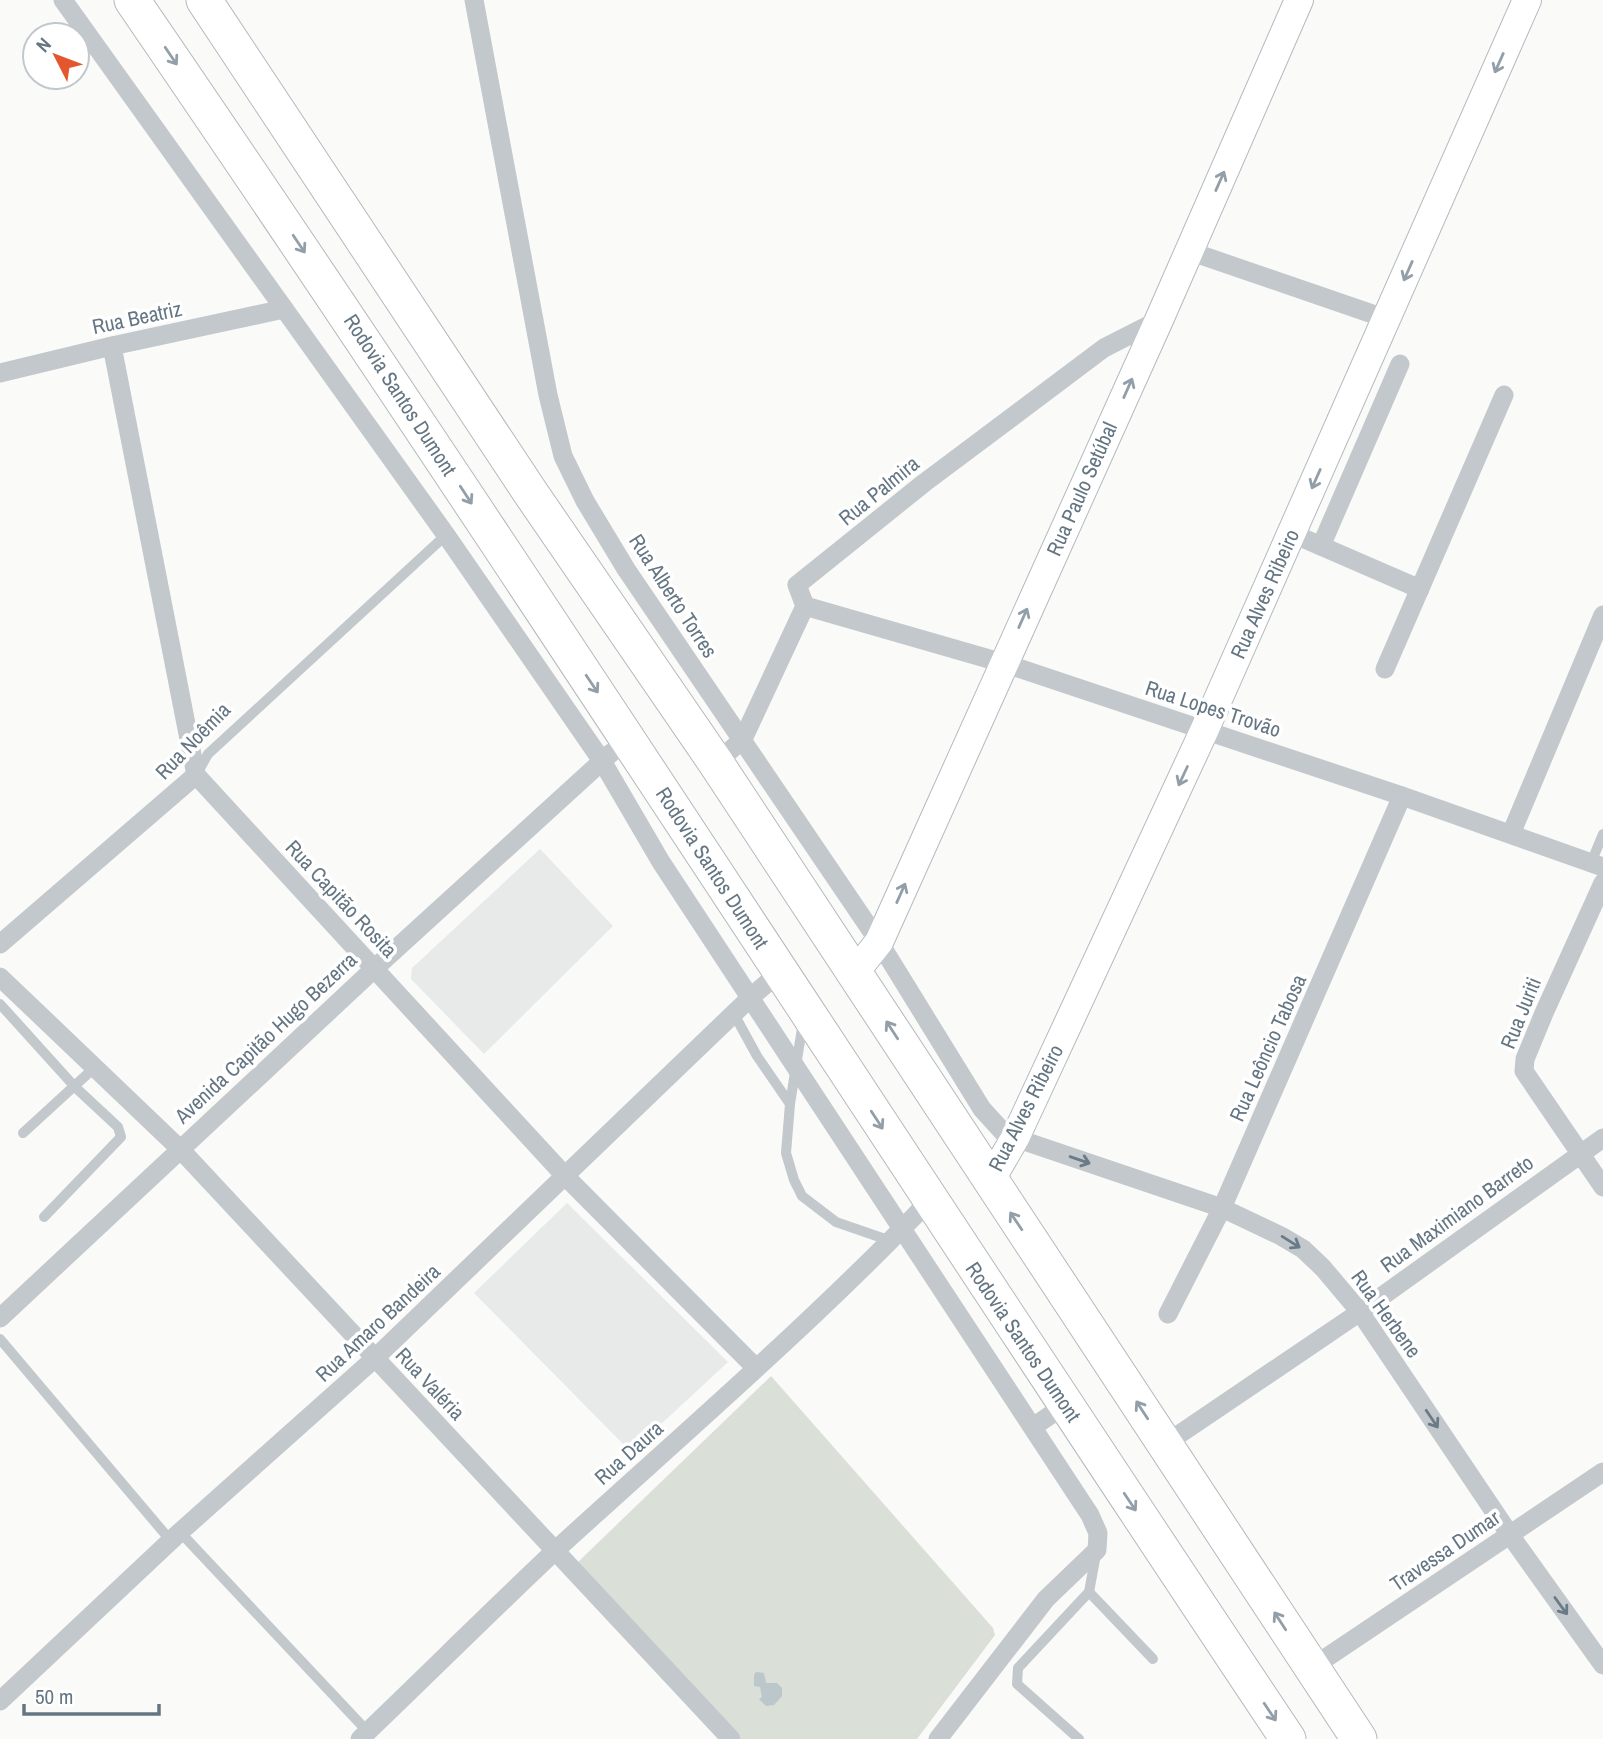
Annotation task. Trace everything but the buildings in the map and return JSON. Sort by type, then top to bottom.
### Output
[{"type":"highway","name":"Rodovia Santos Dumont","points":[[132,0],[337,300],[628,738],[929,1201],[1288,1739]]},
{"type":"highway","points":[[204,0],[530,492],[855,972],[1359,1739]]},
{"type":"street","points":[[64,0],[446,536],[602,761],[661,862],[796,1068],[897,1235],[1033,1427],[1090,1516],[1098,1533],[1097,1550],[1038,1608],[938,1739]]},
{"type":"street","name":"Rua Alberto Torres","points":[[474,0],[548,395],[563,456],[585,501],[626,569],[879,942],[982,1109],[1003,1132],[1015,1138]]},
{"type":"street","name":"Rua Paulo Setúbal","points":[[855,972],[879,942],[1159,320],[1299,0]]},
{"type":"street","name":"Rua Alves Ribeiro","points":[[990,1181],[1015,1138],[1204,731],[1527,0]]},
{"type":"street","points":[[1189,251],[1387,319]]},
{"type":"street","name":"Rua Beatriz","points":[[0,373],[284,309]]},
{"type":"street","name":"Rua Palmira","points":[[716,763],[743,739],[804,606],[797,585],[924,483],[1104,348],[1159,320]]},
{"type":"street","points":[[112,346],[196,775]]},
{"type":"street","points":[[1321,546],[1399,364]]},
{"type":"street","points":[[1385,669],[1504,395]]},
{"type":"street","points":[[1291,533],[1420,589]]},
{"type":"street","name":"Rua Lopes Trovão","points":[[804,606],[1003,663],[1402,796],[1597,865]]},
{"type":"street","points":[[1511,834],[1603,615]]},
{"type":"street","name":"Avenida Capitão Hugo Bezerra","points":[[0,1318],[375,968],[628,738]]},
{"type":"street","name":"Rua Noêmia","points":[[0,944],[196,775]]},
{"type":"street","name":"Rua Capitão Rosita","points":[[196,775],[566,1177],[756,1368]]},
{"type":"street","name":"Rua Leôncio Tabosa","points":[[1168,1314],[1222,1208],[1402,796]]},
{"type":"street","name":"Rua Juriti","points":[[1603,883],[1525,1059],[1524,1071],[1603,1187]]},
{"type":"street","name":"Rua Amaro Bandeira","points":[[0,1701],[176,1537],[374,1359],[780,972]]},
{"type":"street","name":"Rua Valéria","points":[[0,978],[180,1149],[731,1739]]},
{"type":"street","name":"Rua Herbene","points":[[1015,1138],[1222,1208],[1303,1250],[1360,1312],[1510,1535],[1603,1665]]},
{"type":"street","name":"Rua Maximiano Barreto","points":[[1165,1444],[1360,1312],[1603,1138]]},
{"type":"street","name":"Rua Daura","points":[[364,1735],[556,1551],[897,1235],[929,1201]]},
{"type":"street","points":[[1033,1427],[1065,1405]]},
{"type":"street","name":"Travessa Dumar","points":[[1311,1668],[1603,1472]]},
{"type":"lane","name":"Rua Noêmia","points":[[196,775],[208,754],[446,536]]},
{"type":"lane","points":[[1597,865],[1603,834]]},
{"type":"lane","points":[[0,1004],[75,1087],[118,1127],[121,1137],[44,1217]]},
{"type":"lane","points":[[805,1011],[790,1104],[786,1153],[794,1180],[802,1196],[843,1226],[897,1235]]},
{"type":"lane","points":[[734,1014],[757,1056],[790,1104]]},
{"type":"lane","points":[[23,1133],[94,1068]]},
{"type":"lane","points":[[0,1339],[176,1537],[364,1735]]},
{"type":"lane","points":[[1079,1739],[1017,1684],[1018,1668],[1089,1592],[1097,1550]]},
{"type":"lane","points":[[1089,1592],[1153,1659]]},
{"type":"shaded area","points":[[540,849],[613,926],[484,1054],[411,979],[412,968]]},
{"type":"shaded area","points":[[567,1203],[728,1362],[631,1452],[474,1293]]},
{"type":"shaded area","points":[[771,1376],[993,1628],[995,1635],[917,1739],[739,1739],[578,1562]]},
{"type":"shaded area","points":[[756,1672],[764,1673],[766,1683],[777,1683],[782,1688],[782,1696],[774,1705],[766,1706],[759,1699],[762,1697],[760,1687],[754,1686]]}]
